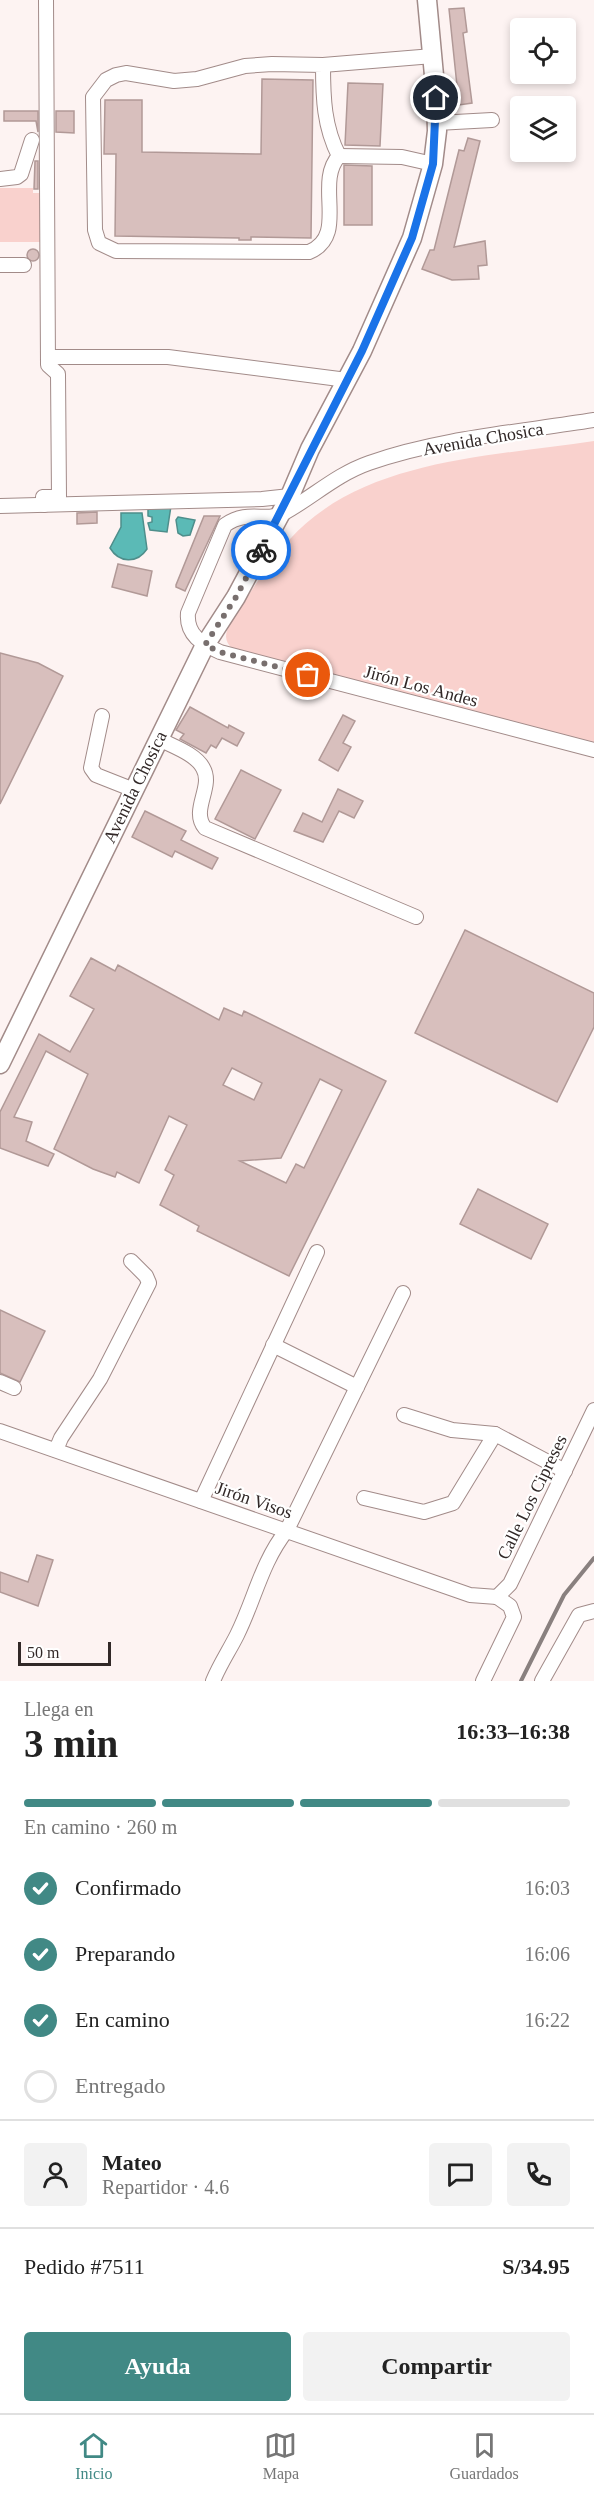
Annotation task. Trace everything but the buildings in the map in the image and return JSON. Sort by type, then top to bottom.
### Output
[{"type":"main road","name":"Avenida Chosica","points":[[0,1064],[205,645],[236,597],[290,496],[310,449],[347,380],[412,238],[433,164],[437,123],[427,0]]},
{"type":"street","points":[[44,505],[43,497],[59,497],[58,374],[48,365],[46,0]]},
{"type":"street","points":[[339,156],[330,175],[329,231],[322,244],[309,252],[116,251],[104,247],[96,237],[93,97],[106,80],[126,74],[150,79],[197,80],[245,66],[272,63],[323,64],[433,56]]},
{"type":"street","points":[[323,64],[324,115],[330,138],[339,156]]},
{"type":"street","points":[[437,123],[492,120]]},
{"type":"street","points":[[0,179],[17,177],[21,174],[32,140]]},
{"type":"street","points":[[339,156],[402,157],[433,164]]},
{"type":"street","points":[[0,265],[24,264]]},
{"type":"street","points":[[48,357],[168,357],[347,380]]},
{"type":"street","name":"Avenida Chosica","points":[[279,515],[324,485],[368,464],[434,446],[594,420]]},
{"type":"street","points":[[0,506],[262,499],[290,496]]},
{"type":"street","points":[[205,645],[193,635],[187,624],[188,613],[225,525],[236,517],[279,515]]},
{"type":"street","name":"Jirón Los Andes","points":[[205,645],[220,652],[594,750]]},
{"type":"street","points":[[102,716],[91,768],[96,775],[134,790]]},
{"type":"street","points":[[159,739],[183,751],[203,766],[206,778],[199,814],[205,828],[416,917]]},
{"type":"street","points":[[201,1501],[317,1251]]},
{"type":"street","points":[[56,1450],[61,1438],[100,1379],[149,1283],[146,1276],[131,1261]]},
{"type":"street","points":[[213,1681],[220,1663],[237,1635],[270,1551],[287,1530],[403,1293]]},
{"type":"street","points":[[273,1345],[357,1387]]},
{"type":"street","points":[[0,1382],[14,1388]]},
{"type":"street","name":"Calle Los Cipreses","points":[[497,1597],[510,1584],[594,1410]]},
{"type":"street","points":[[404,1415],[452,1430],[495,1434],[565,1471]]},
{"type":"street","name":"Jirón Visos","points":[[0,1431],[470,1595],[497,1597]]},
{"type":"street","points":[[364,1498],[424,1512],[453,1503],[495,1434]]},
{"type":"street","points":[[483,1681],[514,1617],[510,1606],[497,1597]]},
{"type":"street","points":[[542,1681],[579,1615],[594,1611]]},
{"type":"shaded area","points":[[0,188],[33,188],[33,193],[45,193],[45,242],[0,242]]},
{"type":"shaded area","points":[[594,441],[594,743],[237,652],[227,642],[227,631],[232,620],[283,547],[315,516],[345,497],[377,482],[412,470],[448,462]]},
{"type":"water","points":[[148,506],[171,506],[167,532],[150,530],[148,523],[152,522],[152,517],[148,516]]},
{"type":"water","points":[[121,513],[142,513],[147,549],[133,559],[118,557],[110,548],[121,527]]},
{"type":"water","points":[[178,517],[195,520],[190,535],[183,536],[178,533],[176,520]]},
{"type":"railway","points":[[521,1681],[564,1595],[594,1558]]},
{"type":"way so far","points":[[261,550],[236,597],[205,645],[220,652],[308,675]]},
{"type":"route","points":[[261,550],[290,496],[310,449],[362,351],[386,292],[412,238],[424,203],[433,164],[437,131],[436,98]]}]
